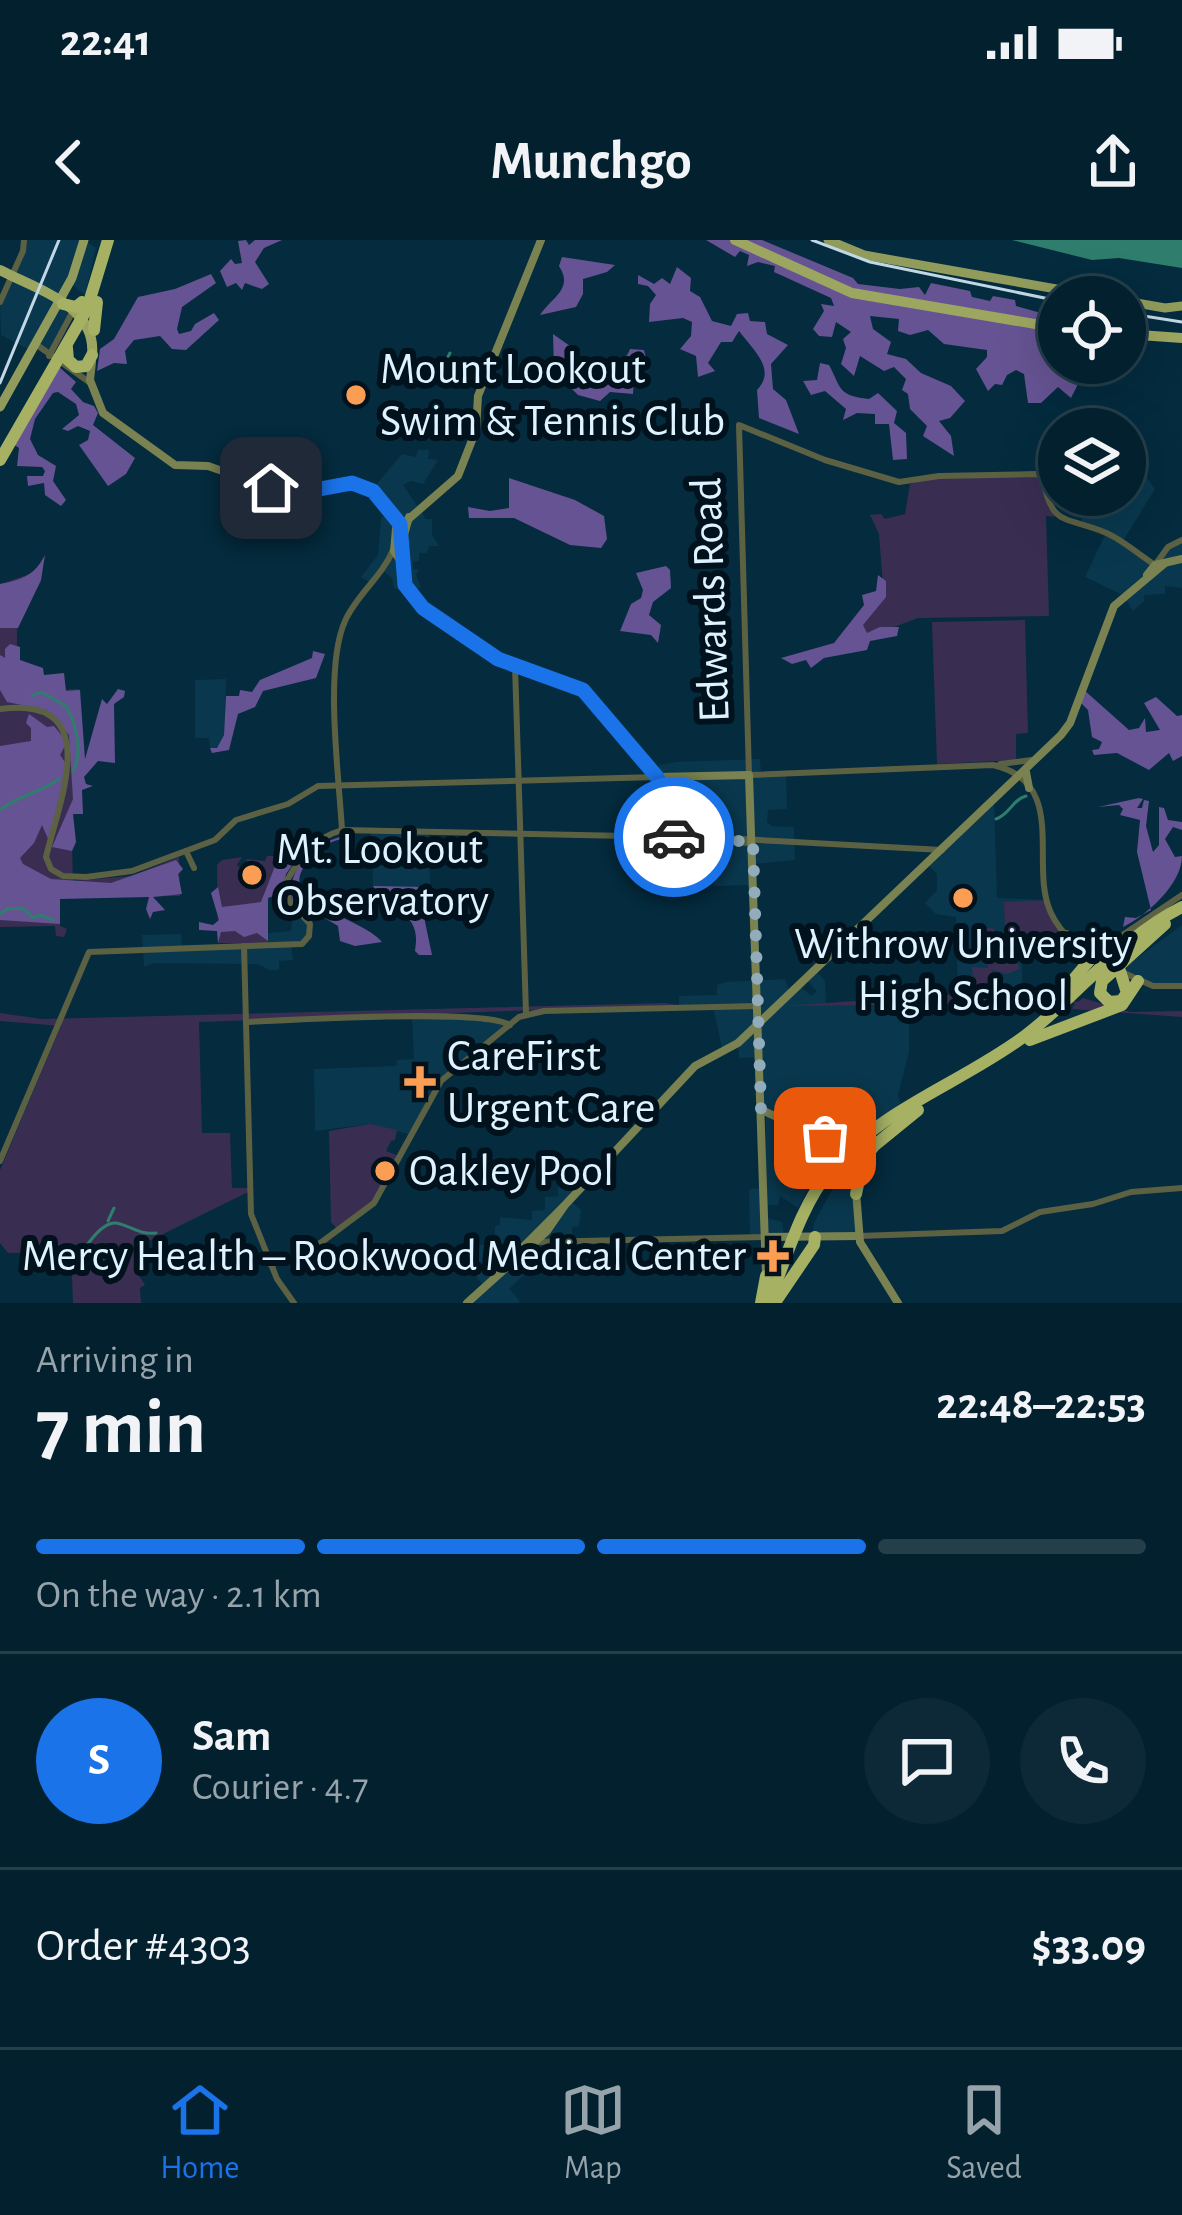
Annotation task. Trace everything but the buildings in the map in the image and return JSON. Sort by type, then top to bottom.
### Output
[{"type":"highway","points":[[736,240],[852,293],[1038,324]]},
{"type":"highway","points":[[3,453],[54,360],[106,243]]},
{"type":"highway","points":[[94,331],[106,243]]},
{"type":"highway","points":[[5,273],[76,313],[92,332],[92,355],[84,367],[69,362],[66,351],[76,313]]},
{"type":"highway","points":[[1146,335],[1182,338]]},
{"type":"highway","points":[[770,1303],[806,1221],[832,1178],[870,1141],[1030,1040],[1132,946],[1182,911]]},
{"type":"highway","points":[[835,1147],[1004,1051],[1136,935],[1182,911]]},
{"type":"highway","points":[[1120,971],[1126,994],[1121,1001],[1108,1002],[1100,992],[1102,982],[1165,924]]},
{"type":"highway","points":[[1004,1051],[1096,957]]},
{"type":"highway","points":[[1030,1040],[1122,1005],[1138,981]]},
{"type":"highway","points":[[851,1172],[918,1110]]},
{"type":"highway","points":[[770,1303],[797,1226],[817,1188],[837,1162],[885,1122]]},
{"type":"highway","points":[[856,1194],[866,1156]]},
{"type":"highway","points":[[770,1303],[814,1245],[812,1237]]},
{"type":"highway","points":[[766,1276],[770,1303]]},
{"type":"main road","points":[[0,407],[73,276],[84,240]]},
{"type":"main road","points":[[541,240],[478,396],[476,430],[458,476],[401,525],[395,553],[406,588],[425,610],[515,666],[580,687],[657,777],[749,775]]},
{"type":"main road","points":[[827,240],[864,255],[1038,286]]},
{"type":"main road","points":[[1146,305],[1182,306]]},
{"type":"main road","points":[[76,313],[94,331],[92,384]]},
{"type":"main road","points":[[92,355],[92,384],[104,415],[175,465],[204,465],[289,493],[356,483],[373,491],[401,525]]},
{"type":"main road","points":[[467,1303],[530,1245],[590,1173],[699,1063],[756,1031],[1053,743],[1070,723],[1114,606],[1160,565],[1182,559]]},
{"type":"main road","points":[[1019,777],[1053,743]]},
{"type":"main road","name":"Edwards Road","points":[[749,775],[745,842],[767,1183],[766,1276]]},
{"type":"main road","points":[[1019,777],[1029,788]]},
{"type":"main road","points":[[761,1109],[811,1130],[845,1160],[856,1194],[859,1236],[898,1303]]},
{"type":"main road","points":[[806,1119],[811,1130]]},
{"type":"main road","points":[[530,1245],[560,1212]]},
{"type":"main road","points":[[766,1237],[859,1236]]},
{"type":"street","points":[[0,302],[24,240]]},
{"type":"street","points":[[54,360],[68,316],[76,313]]},
{"type":"street","points":[[36,344],[92,384]]},
{"type":"street","name":"Edwards Road","points":[[749,775],[739,425],[825,460],[899,482],[939,476],[1039,475],[1048,503],[1059,518],[1110,534],[1160,565]]},
{"type":"street","points":[[1160,565],[1168,548],[1182,540]]},
{"type":"street","points":[[342,830],[335,663],[339,638],[353,606],[395,553]]},
{"type":"street","points":[[515,666],[526,1013]]},
{"type":"street","points":[[0,709],[24,708],[43,714],[59,725],[68,741],[70,758],[46,854],[54,872],[86,878],[119,874],[215,840],[242,817],[288,804],[315,786],[657,777],[672,807],[674,839]]},
{"type":"street","points":[[749,775],[993,765],[1035,758]]},
{"type":"street","points":[[993,765],[1019,777]]},
{"type":"street","points":[[1029,788],[1038,801],[1043,824],[1046,898],[1060,928],[1075,944],[1138,981],[1182,986]]},
{"type":"street","points":[[0,1161],[92,950],[291,946],[308,938],[308,921],[289,902],[286,882],[316,839],[342,830],[942,850]]},
{"type":"street","points":[[186,851],[194,868]]},
{"type":"street","points":[[1096,957],[1113,940],[1182,895]]},
{"type":"street","points":[[1060,928],[1090,946],[1113,940]]},
{"type":"street","points":[[244,946],[251,1214],[294,1303]]},
{"type":"street","points":[[272,1265],[311,1250],[374,1203],[438,1085],[526,1013],[758,1006]]},
{"type":"street","points":[[246,1018],[437,1016],[496,1018],[510,1025]]},
{"type":"street","points":[[859,1236],[997,1235],[1040,1212],[1095,1204],[1131,1192],[1182,1188]]},
{"type":"street","points":[[530,1245],[766,1237]]},
{"type":"shaded area","points":[[24,240],[84,240],[96,248],[85,295],[70,283],[61,299],[75,311],[49,356],[36,344],[31,351],[1,335],[0,302]]},
{"type":"shaded area","points":[[246,240],[249,245],[255,240],[282,240],[264,248],[255,262],[269,284],[262,289],[245,283],[242,290],[236,283],[227,287],[220,271],[231,259],[242,263],[238,241]]},
{"type":"shaded area","points":[[706,240],[730,240],[771,262],[743,240],[762,240],[858,284],[919,287],[925,295],[931,283],[970,291],[972,297],[990,301],[993,296],[1015,300],[1016,306],[1038,312],[1038,384],[1078,384],[1071,398],[1058,387],[1041,403],[1028,403],[1024,374],[1016,370],[1002,385],[995,384],[988,391],[976,369],[987,350],[944,344],[928,330],[910,335],[898,331],[899,319],[870,316],[873,329],[891,342],[887,354],[906,359],[921,373],[951,386],[965,401],[950,418],[939,421],[951,436],[954,456],[923,436],[927,426],[910,409],[908,394],[902,390],[906,379],[894,367],[884,371],[860,356],[854,376],[841,364],[846,348],[843,339],[851,332],[836,322],[832,337],[819,336],[813,329],[824,311],[821,304],[834,306],[831,298],[774,272],[775,266],[758,262],[747,266],[749,255],[740,251],[735,257]]},
{"type":"shaded area","points":[[1012,240],[1182,240],[1182,268],[1119,258],[1092,260]]},
{"type":"shaded area","points":[[562,257],[615,265],[583,279],[583,294],[576,307],[540,315],[563,287]]},
{"type":"shaded area","points":[[677,267],[691,278],[690,291],[700,297],[712,321],[731,326],[737,314],[748,313],[750,321],[765,322],[767,334],[788,345],[771,364],[773,389],[786,400],[799,434],[759,418],[757,390],[764,367],[739,331],[732,342],[721,342],[708,363],[715,371],[698,377],[696,356],[680,349],[691,336],[692,322],[683,318],[649,322],[656,295],[638,284],[638,275],[654,284],[662,278],[670,284]]},
{"type":"shaded area","points":[[211,274],[216,283],[182,307],[177,329],[179,334],[191,331],[214,313],[219,320],[186,350],[172,349],[160,336],[134,340],[125,351],[127,364],[114,363],[97,371],[100,349],[114,339],[138,297]]},
{"type":"shaded area","points":[[553,334],[570,346],[570,365],[583,376],[617,364],[630,349],[644,350],[646,358],[634,379],[633,394],[610,392],[600,401],[578,395],[554,371]]},
{"type":"shaded area","points":[[820,363],[829,365],[846,393],[869,399],[878,393],[897,411],[894,423],[906,433],[907,459],[893,460],[889,424],[875,424],[875,414],[857,413],[843,420],[846,409],[825,391],[811,395],[803,381],[817,380]]},
{"type":"shaded area","points":[[58,366],[76,382],[71,389],[94,406],[98,413],[93,425],[135,458],[126,474],[108,486],[79,445],[88,440],[90,431],[78,426],[62,429],[79,415],[76,404],[53,393],[35,419],[30,439],[38,455],[56,466],[53,481],[66,500],[61,506],[45,495],[44,483],[28,486],[27,476],[43,476],[45,471],[17,466],[19,448],[13,444]]},
{"type":"shaded area","points":[[418,450],[429,450],[428,459],[438,460],[423,484],[403,485],[426,519],[432,519],[432,535],[439,546],[429,546],[413,562],[421,587],[410,593],[406,587],[394,588],[392,578],[382,570],[371,583],[361,577],[378,555],[381,518],[388,512],[375,486],[402,454],[416,457]]},
{"type":"shaded area","points":[[1146,477],[1155,489],[1146,504]]},
{"type":"shaded area","points":[[509,478],[575,500],[604,516],[607,539],[601,548],[570,545],[514,518],[469,518],[468,507],[509,508]]},
{"type":"shaded area","points":[[1038,478],[1038,516],[1046,516],[1049,616],[918,618],[854,642],[855,617],[884,598],[879,534],[870,515],[881,514],[885,519],[905,514],[910,484],[931,479]]},
{"type":"shaded area","points":[[1082,516],[1138,516],[1123,541],[1081,523]]},
{"type":"shaded area","points":[[1106,533],[1155,565],[1168,547],[1182,540],[1182,588],[1165,586],[1165,594],[1144,595],[1133,611],[1123,595],[1085,577]]},
{"type":"shaded area","points":[[45,555],[41,580],[18,628],[0,628],[0,584],[27,576]]},
{"type":"shaded area","points":[[43,557],[41,581],[17,629],[17,663],[54,690],[79,689],[74,727],[83,813],[71,815],[73,881],[131,876],[179,857],[180,896],[59,898],[60,926],[67,929],[64,937],[56,936],[55,926],[0,927],[0,584],[36,572]]},
{"type":"shaded area","points":[[666,566],[671,588],[653,602],[649,615],[661,625],[658,643],[651,635],[620,631],[631,604],[641,598],[636,573]]},
{"type":"shaded area","points":[[878,575],[886,581],[886,597],[863,625],[867,633],[899,627],[897,636],[870,641],[867,650],[824,658],[811,668],[806,660],[792,664],[781,658],[834,643],[864,605],[862,595],[876,591]]},
{"type":"shaded area","points":[[1025,620],[1028,733],[1016,734],[1016,760],[937,764],[932,622]]},
{"type":"shaded area","points":[[10,644],[20,647],[20,660],[43,668],[44,675],[64,673],[66,691],[80,690],[85,759],[102,699],[107,704],[118,689],[125,691],[114,704],[115,763],[98,761],[84,777],[93,786],[82,790],[83,814],[73,814],[76,842],[72,851],[52,847],[73,799],[69,735],[46,710],[7,702],[0,690],[0,655],[5,658]]},
{"type":"shaded area","points":[[313,651],[325,654],[316,678],[263,691],[255,707],[238,714],[229,750],[212,753],[210,748],[217,748],[224,735],[226,696],[239,696],[240,690],[252,692],[260,680],[312,658]]},
{"type":"shaded area","points":[[226,679],[224,735],[217,748],[210,748],[209,738],[195,738],[195,680]]},
{"type":"shaded area","points":[[1084,690],[1129,730],[1139,728],[1145,718],[1146,732],[1160,730],[1144,703],[1156,697],[1177,716],[1182,715],[1182,756],[1173,761],[1169,753],[1149,770],[1117,753],[1094,755],[1092,750],[1102,742],[1092,737],[1088,710],[1080,702]]},
{"type":"shaded area","points":[[29,714],[47,727],[54,726],[67,742],[60,755],[67,765],[49,841],[42,825],[20,858],[23,864],[51,879],[111,883],[176,860],[183,869],[178,874],[182,894],[153,897],[165,910],[153,912],[150,919],[149,897],[60,899],[60,924],[0,920],[0,746],[31,741],[26,723]]},
{"type":"shaded area","points":[[760,759],[761,774],[786,773],[787,809],[768,810],[767,822],[794,827],[795,860],[754,864],[754,885],[714,886],[713,862],[674,856],[673,823],[692,823],[696,792],[683,790],[682,777],[657,777],[653,772],[660,765],[677,762]]},
{"type":"shaded area","points":[[1143,799],[1137,808],[1149,801],[1146,826],[1153,852],[1159,845],[1159,807],[1168,820],[1182,822],[1182,830],[1173,827],[1165,839],[1175,857],[1182,856],[1180,867],[1170,888],[1151,908],[1137,852],[1140,820],[1120,815],[1119,805],[1098,807]]},
{"type":"shaded area","name":"Withrow University High School","points":[[994,801],[997,898],[1046,900],[1004,903],[1005,936],[1022,935],[1022,988],[958,995],[956,917],[936,914],[925,903],[937,890],[937,874],[927,864]]},
{"type":"shaded area","points":[[371,831],[429,832],[430,887],[373,886]]},
{"type":"shaded area","points":[[348,835],[318,850],[299,880],[313,900],[382,942],[355,946],[340,941],[338,926],[318,914],[308,915],[292,900],[294,877],[306,857],[326,843]]},
{"type":"shaded area","points":[[309,841],[286,874],[282,893],[268,898],[268,941],[257,933],[244,937],[235,931],[221,932],[218,943],[217,931],[199,930],[199,922],[213,925],[219,920],[211,893],[218,887],[222,907],[261,902],[275,866]]},
{"type":"shaded area","points":[[267,856],[290,856],[268,886],[268,943],[218,943],[217,865],[242,857],[237,865],[243,871],[249,866],[246,859],[265,861]]},
{"type":"shaded area","points":[[373,886],[430,887],[430,912],[424,917],[432,955],[415,951],[409,919]]},
{"type":"shaded area","points":[[1046,900],[1061,928],[1057,933],[1005,936],[1004,902]]},
{"type":"shaded area","points":[[293,906],[310,924],[304,942],[291,946],[293,960],[279,961],[279,970],[258,964],[154,963],[144,967],[142,935],[181,934],[182,945],[268,943],[268,933],[291,931]]},
{"type":"shaded area","points":[[1182,925],[1182,986],[1161,986],[1120,971]]},
{"type":"shaded area","points":[[993,928],[996,945],[1013,942],[1019,969],[1007,974],[992,970],[997,986],[974,990],[972,967],[988,968],[988,948],[979,942],[975,929]]},
{"type":"shaded area","points":[[818,973],[825,981],[826,1004],[897,1001],[909,1015],[909,1052],[898,1095],[903,1112],[833,1142],[761,1109],[759,1057],[739,1058],[738,1045],[723,1052],[713,1007],[679,1008],[679,996],[717,995],[717,985],[726,982],[785,979],[790,993],[802,988],[811,996],[817,991],[808,982]]},
{"type":"shaded area","points":[[1029,989],[1130,1012],[1182,1011],[1182,1017],[1072,1009],[1075,1003],[1029,995],[955,1004],[783,1006]]},
{"type":"shaded area","points":[[677,1005],[199,1022],[202,1133],[230,1133],[232,1188],[248,1188],[248,1192],[143,1244],[136,1271],[145,1285],[140,1288],[141,1303],[73,1303],[71,1252],[8,1253],[0,1243],[0,1170],[61,1026],[0,1021],[0,1013],[42,1019]]},
{"type":"shaded area","points":[[412,1017],[510,1025],[441,1081],[412,1135],[370,1124],[315,1131],[314,1069],[396,1066],[397,1060],[414,1059]]},
{"type":"shaded area","points":[[766,1116],[809,1132],[835,1151],[820,1167],[798,1208],[780,1196],[778,1205],[767,1205],[767,1218],[782,1222],[784,1235],[750,1236],[749,1189],[765,1188]]},
{"type":"shaded area","points":[[370,1124],[397,1130],[386,1151],[399,1156],[374,1199],[337,1229],[331,1222],[329,1131]]},
{"type":"shaded area","points":[[851,1170],[859,1236],[812,1237],[830,1193]]},
{"type":"shaded area","points":[[557,1171],[586,1172],[586,1183],[570,1200],[581,1210],[579,1226],[572,1227],[572,1241],[559,1242],[556,1269],[548,1274],[540,1266],[532,1274],[528,1271],[509,1289],[518,1303],[471,1303],[485,1289],[472,1270],[478,1264],[477,1246],[495,1242],[500,1217],[532,1220],[532,1211],[545,1210],[545,1197],[558,1196]]},
{"type":"waterway","points":[[439,374],[450,353]]},
{"type":"waterway","points":[[32,696],[41,692],[66,706],[78,746],[73,771]]},
{"type":"waterway","points":[[0,810],[59,779]]},
{"type":"waterway","points":[[996,819],[1026,796]]},
{"type":"waterway","points":[[0,914],[22,908],[34,918],[40,915],[53,920]]},
{"type":"waterway","points":[[108,1221],[114,1208]]},
{"type":"waterway","points":[[75,1264],[92,1238],[110,1224],[156,1233]]},
{"type":"railway","points":[[0,383],[59,240]]},
{"type":"railway","points":[[812,240],[870,262],[1038,297]]},
{"type":"railway","points":[[1146,316],[1182,322]]},
{"type":"way so far","points":[[674,837],[753,842],[761,1109],[825,1138]]},
{"type":"place","name":"Mount Lookout Swim & Tennis Club","points":[[356,395]]},
{"type":"place","name":"Mt. Lookout Observatory","points":[[252,875]]},
{"type":"place","name":"Withrow University High School","points":[[963,898]]},
{"type":"place","name":"CareFirst Urgent Care","points":[[420,1082]]},
{"type":"place","name":"Oakley Pool","points":[[385,1171]]},
{"type":"place","name":"Mercy Health – Rookwood Medical Center","points":[[773,1256]]},
{"type":"route","points":[[271,488],[298,493],[352,483],[373,491],[400,524],[405,585],[423,608],[498,659],[583,690],[657,777],[672,807],[674,837]]}]
